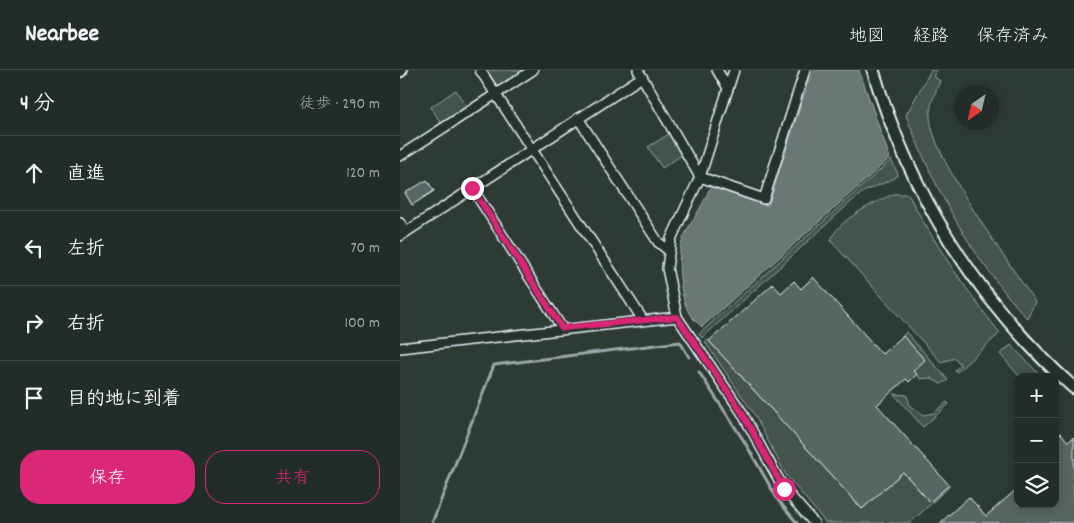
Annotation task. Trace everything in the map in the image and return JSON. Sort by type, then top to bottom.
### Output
[{"type":"street","points":[[480,70],[643,320]]},
{"type":"street","points":[[400,156],[533,70]]},
{"type":"street","points":[[717,70],[728,88]]},
{"type":"street","points":[[734,70],[700,177],[668,250],[669,281],[677,317],[741,411],[784,489],[814,523]]},
{"type":"street","points":[[400,223],[403,234],[578,118],[640,73],[700,177],[764,198],[805,70]]},
{"type":"street","points":[[873,70],[900,144],[952,246],[1010,324],[1074,388]]},
{"type":"street","points":[[578,118],[658,242],[668,250]]},
{"type":"street","points":[[472,188],[562,328]]},
{"type":"street","points":[[400,348],[562,328],[677,317]]},
{"type":"shaded area","points":[[487,70],[525,71],[502,86],[496,84]]},
{"type":"shaded area","points":[[812,70],[859,70],[890,158],[702,327],[691,316],[684,301],[680,281],[679,261],[681,245],[709,190],[713,187],[768,206]]},
{"type":"shaded area","points":[[931,70],[937,70],[933,76],[940,81],[930,110],[933,132],[942,155],[956,181],[1035,302],[1027,318],[989,272],[957,222],[929,170],[906,115]]},
{"type":"shaded area","points":[[456,90],[467,108],[442,125],[431,107]]},
{"type":"shaded area","points":[[669,134],[682,155],[662,168],[648,147]]},
{"type":"shaded area","points":[[891,160],[898,174],[895,178],[863,192],[852,201],[702,338],[699,334]]},
{"type":"shaded area","points":[[894,194],[908,194],[928,230],[951,265],[1000,333],[957,372],[955,370],[961,365],[955,358],[941,362],[831,241],[841,226],[858,212]]},
{"type":"shaded area","points":[[906,332],[948,380],[941,384],[930,378],[921,379],[913,371],[925,360],[903,336]]},
{"type":"shaded area","points":[[708,340],[862,509],[903,472],[930,502],[950,486],[910,523],[826,523],[786,475],[754,414],[705,342]]},
{"type":"shaded area","points":[[1011,345],[1038,373],[1017,373],[1000,354]]},
{"type":"shaded area","points":[[894,394],[907,395],[910,406],[924,415],[934,413],[947,402],[949,404],[923,427]]},
{"type":"building","points":[[427,180],[434,191],[412,205],[405,193]]},
{"type":"building","points":[[813,277],[882,354],[903,336],[925,360],[913,371],[917,374],[909,382],[906,379],[877,405],[949,485],[930,502],[903,472],[862,509],[709,341],[773,284],[781,293],[794,281],[801,289]]},
{"type":"building","points":[[1061,433],[1068,442],[1074,437],[1074,523],[940,523],[969,497],[986,516],[1014,492],[1014,508],[1059,508],[1059,435]]},
{"type":"waterway","points":[[432,523],[494,365],[680,342],[689,357]]},
{"type":"waterway","points":[[699,372],[744,441],[778,500],[797,523]]},
{"type":"route","points":[[472,188],[562,328],[677,317],[689,338],[741,411],[784,489]]}]
